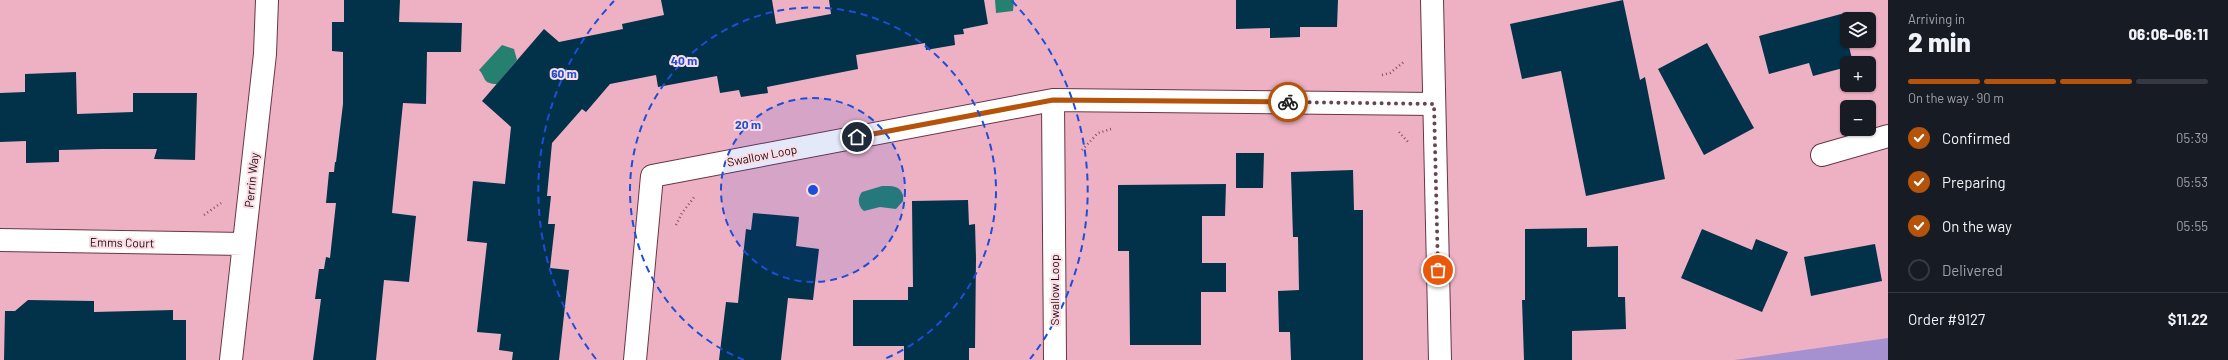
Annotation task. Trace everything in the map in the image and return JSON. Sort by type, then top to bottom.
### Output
[{"type":"street","name":"Perrin Way","points":[[231,360],[266,54],[267,0]]},
{"type":"street","points":[[1432,0],[1440,360]]},
{"type":"street","name":"Swallow Loop","points":[[635,360],[652,176],[1053,100],[1434,104]]},
{"type":"street","name":"Swallow Loop","points":[[1053,100],[1055,360]]},
{"type":"street","points":[[1822,155],[1888,136]]},
{"type":"street","name":"Emms Court","points":[[0,240],[244,244]]},
{"type":"path","points":[[1376,76],[1390,73],[1405,62],[1409,56]]},
{"type":"path","points":[[1080,152],[1098,133],[1113,129],[1115,101]]},
{"type":"shaded area","points":[[995,0],[1014,0],[1013,11],[996,13]]},
{"type":"shaded area","points":[[502,45],[514,49],[517,60],[497,84],[492,84],[485,80],[479,70]]},
{"type":"shaded area","points":[[882,186],[892,186],[900,189],[903,195],[903,201],[896,209],[880,207],[864,211],[860,207],[859,202],[859,197],[862,192]]},
{"type":"shaded area","points":[[1888,338],[1888,360],[1734,360]]},
{"type":"building","points":[[344,0],[400,0],[399,22],[462,23],[461,52],[427,52],[426,104],[403,103],[392,213],[416,216],[409,282],[384,280],[376,360],[313,360],[321,299],[315,299],[319,269],[324,269],[326,257],[330,258],[336,203],[326,203],[329,172],[334,172],[343,104],[343,52],[332,51],[332,22],[344,22]]},
{"type":"building","points":[[661,0],[772,0],[776,24],[831,14],[829,0],[984,0],[988,24],[963,29],[964,34],[954,35],[955,45],[926,50],[925,43],[856,55],[858,69],[767,87],[768,93],[741,97],[739,90],[720,93],[717,76],[658,87],[656,75],[610,84],[586,112],[582,109],[552,143],[547,196],[551,196],[548,224],[555,224],[550,268],[569,270],[559,360],[512,360],[513,352],[499,350],[501,334],[477,332],[487,243],[467,241],[473,181],[505,184],[511,127],[482,101],[544,29],[559,42],[623,29],[622,24],[664,15]]},
{"type":"building","points":[[1236,0],[1338,0],[1337,27],[1300,27],[1300,37],[1270,38],[1270,28],[1236,29]]},
{"type":"building","points":[[1623,0],[1640,80],[1645,77],[1665,179],[1586,196],[1561,71],[1522,79],[1510,24]]},
{"type":"building","points":[[1840,14],[1840,48],[1849,48],[1851,56],[1840,56],[1840,69],[1813,76],[1809,63],[1769,74],[1759,36]]},
{"type":"building","points":[[1707,43],[1754,128],[1704,155],[1658,69]]},
{"type":"building","points":[[76,72],[77,114],[133,112],[133,93],[197,93],[195,160],[154,159],[157,149],[102,149],[59,150],[59,162],[26,163],[26,141],[0,142],[0,93],[25,92],[25,74]]},
{"type":"building","points":[[1236,153],[1264,153],[1263,188],[1236,188]]},
{"type":"building","points":[[1353,170],[1354,210],[1363,210],[1363,360],[1291,360],[1290,332],[1279,332],[1278,291],[1299,290],[1298,237],[1293,237],[1291,172]]},
{"type":"building","points":[[1226,184],[1225,216],[1202,216],[1202,263],[1226,263],[1226,292],[1201,292],[1201,345],[1130,345],[1129,251],[1118,251],[1118,185]]},
{"type":"building","points":[[968,200],[969,225],[975,224],[976,258],[975,348],[969,348],[969,360],[904,360],[904,346],[853,346],[853,300],[908,300],[908,287],[913,287],[912,201]]},
{"type":"building","points":[[753,213],[799,217],[796,246],[819,249],[813,300],[788,298],[781,360],[719,360],[726,302],[738,303],[746,229],[751,230]]},
{"type":"building","points":[[1587,228],[1587,247],[1618,246],[1618,297],[1625,297],[1626,329],[1572,331],[1572,360],[1524,360],[1522,300],[1525,300],[1525,229]]},
{"type":"building","points":[[1702,229],[1752,250],[1756,239],[1788,252],[1762,312],[1681,278]]},
{"type":"building","points":[[1875,244],[1882,281],[1811,296],[1804,257]]},
{"type":"building","points":[[28,300],[94,301],[94,312],[173,310],[173,320],[186,320],[186,360],[4,360],[5,311],[15,311]]},
{"type":"way so far","points":[[1288,102],[1434,104],[1438,270]]},
{"type":"route","points":[[857,137],[1053,100],[1288,102]]}]
